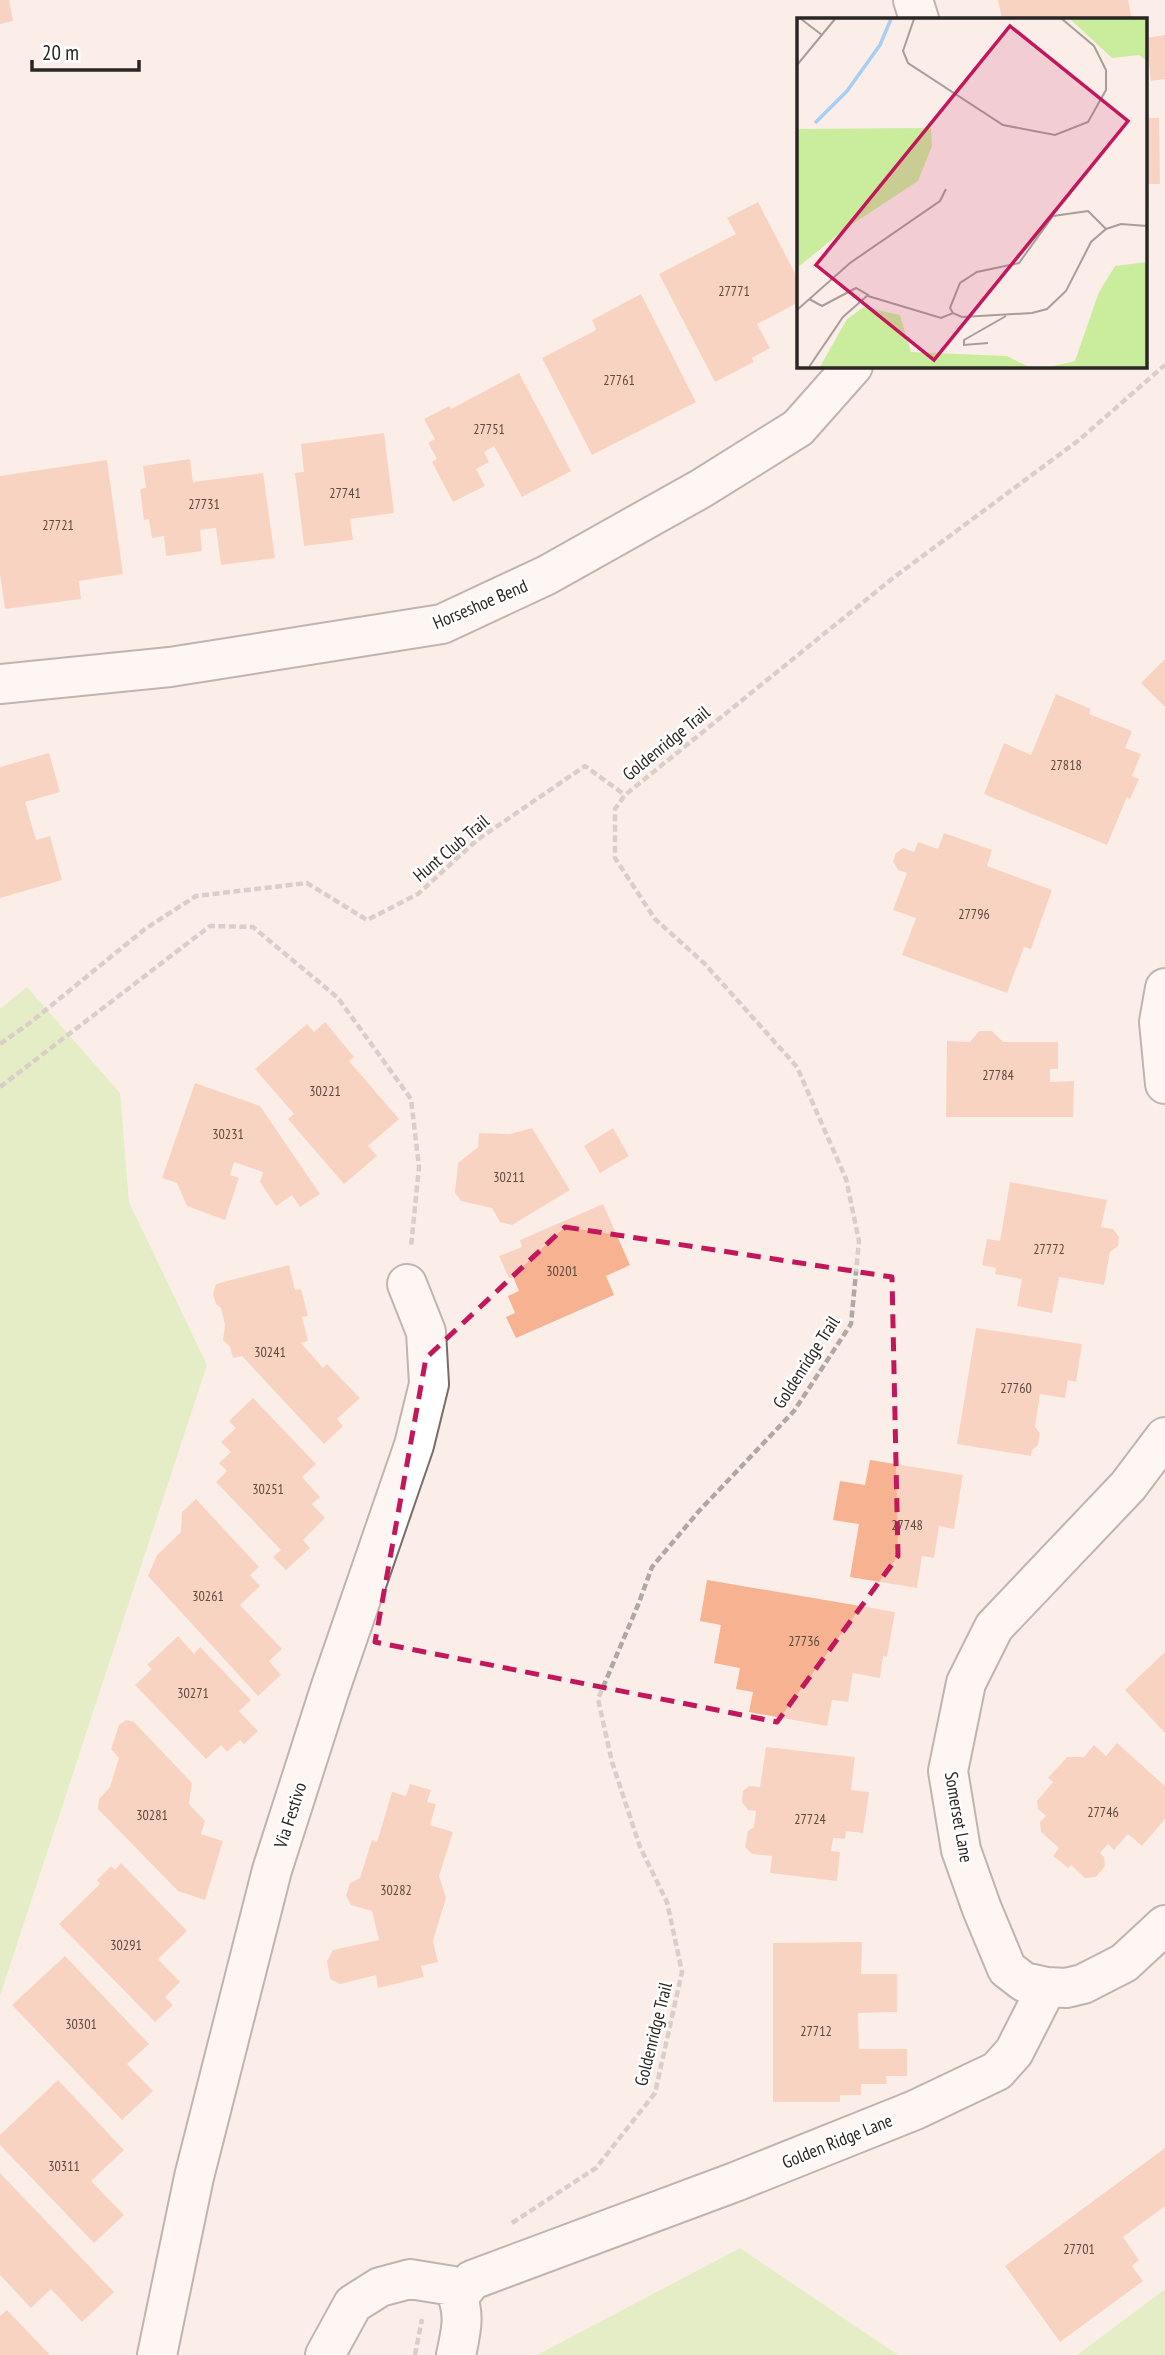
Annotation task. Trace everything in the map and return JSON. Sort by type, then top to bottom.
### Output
[{"type":"street","points":[[913,0],[919,18]]},
{"type":"street","name":"Horseshoe Bend","points":[[0,684],[170,667],[442,624],[547,575],[702,488],[798,428],[851,368]]},
{"type":"street","points":[[1165,988],[1159,1022],[1165,1084]]},
{"type":"street","name":"Via Festivo","points":[[157,2355],[194,2177],[272,1870],[330,1689],[414,1445],[429,1384],[426,1332],[407,1284]]},
{"type":"street","name":"Somerset Lane","points":[[1047,1987],[1024,1982],[1007,1969],[961,1850],[948,1771],[965,1683],[994,1627],[1128,1486],[1165,1437]]},
{"type":"street","points":[[1047,1987],[1066,1989],[1083,1984],[1124,1963],[1165,1925]]},
{"type":"street","name":"Golden Ridge Lane","points":[[458,2296],[472,2280],[915,2110],[997,2071],[1014,2052],[1047,1987]]},
{"type":"street","points":[[325,2355],[353,2304],[380,2287],[410,2279],[453,2286],[463,2305],[456,2355]]},
{"type":"path","name":"Goldenridge Trail","points":[[511,2224],[596,2168],[655,2093],[682,1972],[667,1902],[640,1847],[612,1762],[598,1699],[652,1567],[699,1511],[794,1411],[851,1324],[859,1241],[846,1179],[797,1067],[705,964],[655,919],[615,858],[615,809],[625,795],[883,586],[1079,440],[1165,365]]},
{"type":"path","name":"Hunt Club Trail","points":[[0,1044],[145,929],[196,896],[307,883],[367,920],[418,894],[477,840],[585,766],[625,795]]},
{"type":"path","points":[[0,1087],[210,926],[253,927],[338,998],[411,1099],[419,1167],[407,1284]]},
{"type":"highlighted area","points":[[565,1227],[892,1277],[898,1556],[777,1722],[375,1642],[426,1358]]},
{"type":"green space","points":[[27,987],[120,1093],[129,1202],[207,1365],[0,1996],[0,1009]]},
{"type":"green space","points":[[740,2248],[898,2355],[537,2355]]},
{"type":"green space","points":[[1165,2289],[1165,2355],[1077,2355]]},
{"type":"building","points":[[0,0],[9,0],[13,21],[0,24]]},
{"type":"building","points":[[998,0],[1128,0],[1132,18],[1002,18]]},
{"type":"building","points":[[1165,35],[1165,79],[1151,81],[1148,38]]},
{"type":"building","points":[[1148,118],[1159,118],[1160,184],[1148,184]]},
{"type":"building","points":[[758,202],[797,277],[797,303],[757,324],[770,348],[752,358],[754,362],[715,382],[659,274],[736,234],[727,218]]},
{"type":"building","points":[[641,294],[696,402],[592,455],[542,358],[596,330],[592,320]]},
{"type":"building","points":[[519,373],[571,471],[522,497],[494,446],[484,452],[489,462],[476,469],[485,486],[453,502],[432,462],[437,459],[428,443],[435,439],[424,419],[449,406],[451,409]]},
{"type":"building","points":[[384,433],[394,513],[350,519],[353,540],[304,546],[295,473],[304,472],[301,444]]},
{"type":"building","points":[[190,459],[193,482],[263,473],[275,558],[221,565],[216,528],[200,530],[202,551],[166,556],[164,536],[152,538],[149,519],[144,520],[140,489],[146,488],[143,466]]},
{"type":"building","points":[[107,460],[123,574],[79,581],[81,599],[5,609],[0,574],[0,476]]},
{"type":"building","points":[[1165,659],[1165,707],[1141,683]]},
{"type":"building","points":[[1056,694],[1091,709],[1089,714],[1132,731],[1125,748],[1141,754],[1132,776],[1139,779],[1130,799],[1127,797],[1107,845],[984,794],[1004,743],[1031,755]]},
{"type":"building","points":[[49,753],[60,792],[25,802],[36,840],[50,836],[62,880],[0,898],[0,767]]},
{"type":"building","points":[[944,833],[992,850],[987,866],[1052,890],[1031,949],[1024,947],[1007,993],[902,955],[916,918],[893,910],[907,873],[898,870],[893,861],[896,853],[903,848],[914,852],[918,842],[938,849]]},
{"type":"building","points":[[325,1022],[354,1057],[349,1061],[399,1119],[368,1146],[377,1156],[344,1184],[288,1119],[294,1114],[255,1069],[307,1024],[314,1032]]},
{"type":"building","points":[[979,1031],[992,1031],[1003,1042],[1058,1042],[1058,1069],[1050,1069],[1050,1082],[1074,1081],[1073,1117],[946,1117],[947,1041],[970,1042]]},
{"type":"building","points":[[195,1083],[260,1106],[320,1194],[300,1207],[292,1195],[276,1206],[260,1182],[263,1172],[234,1162],[230,1175],[239,1178],[225,1220],[187,1206],[177,1183],[162,1178]]},
{"type":"building","points":[[532,1128],[570,1190],[512,1225],[500,1222],[492,1208],[461,1201],[455,1193],[458,1163],[478,1147],[479,1133],[510,1134]]},
{"type":"building","points":[[613,1128],[629,1156],[600,1173],[584,1146]]},
{"type":"building","points":[[1010,1182],[1107,1200],[1101,1227],[1113,1229],[1119,1237],[1118,1246],[1110,1252],[1104,1285],[1059,1277],[1052,1313],[1017,1306],[1022,1279],[995,1274],[996,1268],[982,1265],[987,1239],[1000,1241]]},
{"type":"building","points":[[603,1204],[630,1265],[606,1276],[614,1295],[516,1338],[506,1317],[515,1313],[508,1296],[519,1291],[513,1277],[509,1278],[499,1256],[522,1247],[520,1240]]},
{"type":"building","points":[[289,1265],[295,1290],[301,1289],[308,1316],[302,1317],[308,1341],[301,1343],[323,1368],[327,1364],[360,1398],[337,1419],[343,1426],[324,1444],[242,1356],[233,1358],[230,1347],[223,1340],[225,1325],[221,1308],[216,1304],[213,1294],[216,1284]]},
{"type":"building","points":[[976,1328],[1082,1344],[1076,1382],[1068,1380],[1065,1398],[1040,1394],[1035,1427],[1040,1433],[1038,1445],[1032,1450],[1031,1456],[957,1444]]},
{"type":"building","points":[[253,1398],[316,1464],[302,1477],[320,1497],[312,1504],[325,1518],[303,1540],[310,1548],[286,1570],[273,1557],[281,1550],[216,1482],[227,1471],[219,1463],[231,1452],[221,1442],[236,1428],[229,1421]]},
{"type":"building","points":[[870,1460],[963,1475],[954,1529],[939,1526],[934,1558],[922,1556],[917,1588],[850,1577],[859,1524],[833,1520],[840,1481],[865,1485]]},
{"type":"building","points":[[196,1499],[259,1567],[250,1575],[260,1586],[240,1605],[282,1649],[269,1661],[281,1675],[258,1696],[148,1576],[157,1555],[181,1532],[182,1512]]},
{"type":"building","points":[[707,1580],[895,1612],[887,1657],[883,1656],[880,1678],[853,1673],[848,1702],[832,1700],[827,1726],[749,1712],[753,1692],[736,1689],[740,1668],[714,1663],[721,1625],[700,1621]]},
{"type":"building","points":[[178,1636],[194,1654],[200,1647],[251,1700],[239,1711],[258,1731],[244,1744],[240,1740],[227,1752],[221,1745],[206,1759],[135,1685],[152,1669],[147,1665]]},
{"type":"building","points":[[1165,1652],[1165,1733],[1125,1690]]},
{"type":"building","points":[[126,1720],[134,1722],[192,1783],[189,1804],[205,1821],[201,1834],[223,1841],[205,1900],[178,1891],[98,1809],[99,1799],[110,1787],[119,1758],[111,1749],[119,1725]]},
{"type":"building","points":[[1117,1743],[1165,1786],[1165,1819],[1142,1846],[1128,1834],[1114,1850],[1108,1844],[1100,1853],[1104,1857],[1105,1866],[1096,1877],[1085,1878],[1071,1865],[1068,1868],[1053,1856],[1059,1848],[1041,1832],[1040,1822],[1046,1816],[1038,1809],[1037,1801],[1053,1782],[1048,1778],[1067,1757],[1084,1757],[1094,1745],[1106,1756]]},
{"type":"building","points":[[766,1747],[855,1757],[851,1790],[869,1792],[863,1833],[846,1831],[845,1839],[833,1838],[831,1851],[840,1852],[837,1881],[770,1873],[772,1856],[752,1854],[745,1847],[748,1831],[754,1827],[756,1811],[748,1810],[742,1802],[743,1791],[749,1786],[760,1787]]},
{"type":"building","points":[[410,1784],[431,1790],[427,1802],[436,1804],[430,1825],[453,1832],[439,1876],[446,1898],[433,1941],[438,1962],[421,1966],[424,1977],[378,1988],[376,1975],[340,1984],[330,1979],[327,1961],[333,1950],[379,1940],[372,1911],[351,1905],[346,1896],[350,1883],[360,1878],[372,1840],[377,1842],[392,1792],[406,1796]]},
{"type":"building","points":[[121,1863],[187,1931],[158,1959],[180,1982],[165,1997],[173,2005],[155,2022],[59,1924],[100,1884],[97,1880],[111,1866],[115,1870]]},
{"type":"building","points":[[862,1942],[861,1974],[897,1974],[897,2012],[858,2013],[859,2049],[907,2049],[907,2076],[886,2076],[887,2084],[861,2084],[861,2095],[840,2095],[840,2102],[773,2102],[773,1943]]},
{"type":"building","points":[[65,1956],[149,2044],[127,2064],[153,2091],[122,2120],[12,2005]]},
{"type":"building","points":[[58,2080],[124,2150],[91,2181],[124,2215],[94,2243],[0,2145],[0,2135]]},
{"type":"building","points":[[1165,2148],[1165,2206],[1123,2237],[1139,2260],[1132,2266],[1143,2281],[1060,2342],[1005,2266]]},
{"type":"building","points":[[0,2173],[114,2292],[82,2322],[51,2289],[31,2308],[0,2275]]},
{"type":"building","points":[[7,2310],[50,2355],[0,2355],[0,2316]]}]
